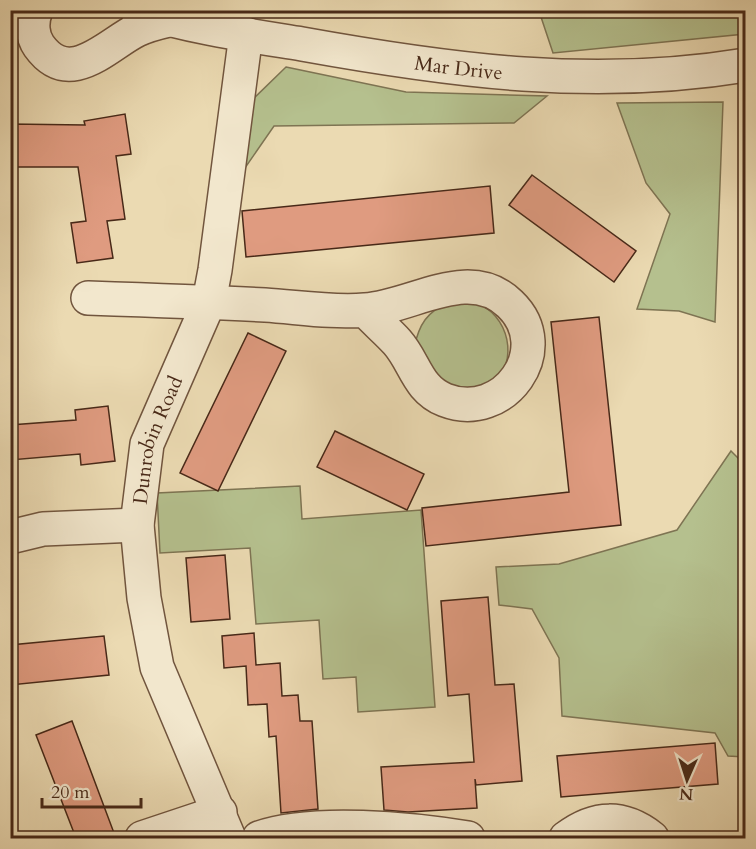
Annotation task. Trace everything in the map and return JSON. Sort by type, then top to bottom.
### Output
[{"type":"street","name":"Mar Drive","points":[[36,10],[33,18],[33,34],[39,47],[50,57],[63,63],[79,64],[93,60],[138,29],[151,23],[173,20]]},
{"type":"street","name":"Mar Drive","points":[[137,10],[173,20],[385,59],[484,72],[569,78],[644,78],[746,65]]},
{"type":"street","name":"Dunrobin Road","points":[[225,825],[157,667],[144,598],[137,525],[147,444],[209,302],[216,270],[246,34]]},
{"type":"street","points":[[88,298],[364,310],[410,302],[463,285],[485,288],[502,296],[516,310],[526,330],[528,347],[524,366],[519,376],[502,394],[479,404],[459,404],[444,400],[421,383],[399,343],[364,310]]},
{"type":"street","points":[[10,537],[43,529],[137,525]]},
{"type":"street","points":[[566,838],[582,826],[601,820],[620,821],[639,828],[652,838]]},
{"type":"street","points":[[142,838],[225,825]]},
{"type":"street","points":[[259,838],[283,831],[317,829],[438,834],[468,838]]},
{"type":"green space","points":[[577,11],[745,11],[745,34],[553,53],[541,17]]},
{"type":"green space","points":[[286,67],[406,92],[547,96],[514,123],[274,126],[238,178],[248,104]]},
{"type":"green space","points":[[723,102],[715,322],[679,311],[637,309],[670,214],[646,183],[617,103]]},
{"type":"green space","points":[[449,302],[481,305],[492,312],[505,333],[508,346],[503,370],[496,380],[481,390],[453,394],[414,348],[418,332],[425,320],[435,310]]},
{"type":"green space","points":[[731,451],[746,466],[745,757],[728,756],[715,733],[562,716],[559,658],[532,609],[499,605],[496,567],[559,564],[677,530]]},
{"type":"green space","points":[[300,486],[302,519],[421,510],[435,707],[358,712],[356,677],[323,679],[319,620],[256,624],[250,548],[160,553],[157,493]]},
{"type":"building","points":[[125,114],[131,154],[116,156],[125,219],[107,221],[113,258],[77,263],[71,223],[86,221],[78,167],[10,167],[10,124],[85,125],[84,121]]},
{"type":"building","points":[[532,175],[636,251],[614,282],[509,205]]},
{"type":"building","points":[[490,186],[494,233],[246,257],[242,211]]},
{"type":"building","points":[[599,317],[621,525],[426,546],[422,508],[569,492],[551,322]]},
{"type":"building","points":[[248,333],[286,351],[218,491],[180,473]]},
{"type":"building","points":[[108,406],[115,461],[81,465],[80,454],[10,460],[10,425],[76,420],[75,410]]},
{"type":"building","points":[[335,431],[424,474],[407,510],[317,467]]},
{"type":"building","points":[[225,555],[230,619],[191,622],[186,558]]},
{"type":"building","points":[[488,597],[495,685],[514,684],[522,781],[476,785],[475,779],[477,808],[408,812],[384,810],[381,767],[474,762],[469,694],[448,696],[441,601]]},
{"type":"building","points":[[254,633],[256,665],[280,663],[282,696],[298,695],[300,721],[312,721],[318,809],[281,813],[276,736],[269,737],[267,704],[248,705],[246,666],[224,668],[222,636]]},
{"type":"building","points":[[104,636],[109,675],[10,685],[10,645]]},
{"type":"building","points":[[72,721],[114,833],[101,838],[76,838],[36,735]]},
{"type":"building","points":[[715,743],[718,784],[561,797],[557,756]]}]
